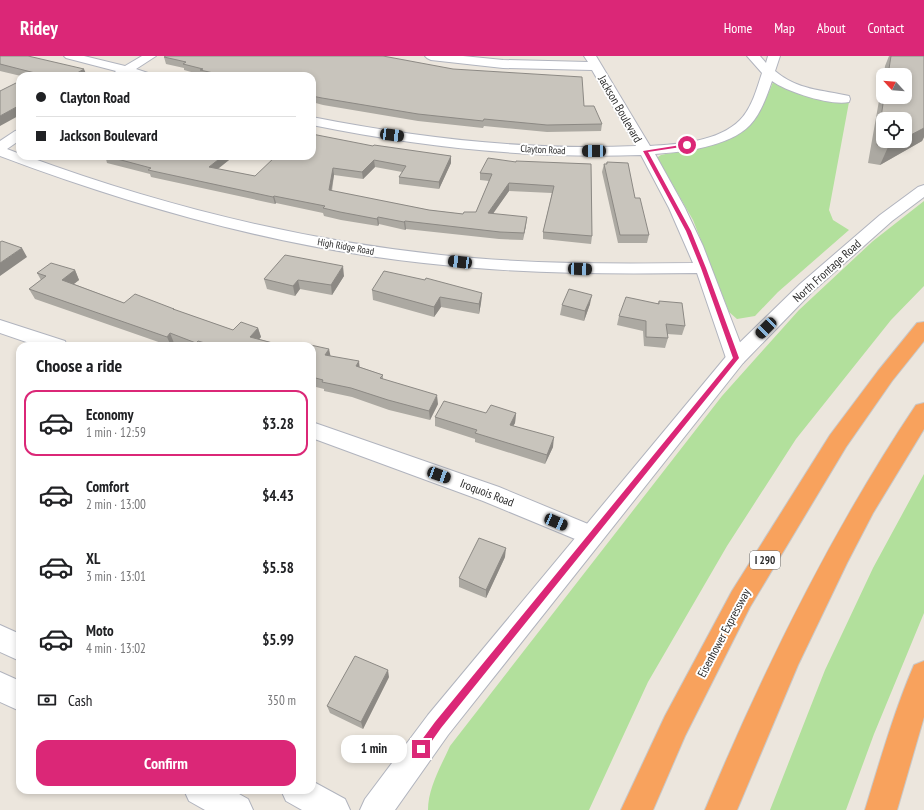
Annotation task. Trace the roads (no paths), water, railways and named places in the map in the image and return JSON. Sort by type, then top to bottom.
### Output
[{"type":"highway","name":"Eisenhower Expressway","points":[[637,810],[675,726],[741,599],[838,442],[885,376],[924,328]]},
{"type":"highway","points":[[721,810],[765,705],[818,592],[871,494],[924,411]]},
{"type":"highway","points":[[881,810],[905,729],[924,675]]},
{"type":"main road","name":"North Frontage Road","points":[[736,358],[812,283],[886,218],[924,190]]},
{"type":"main road","points":[[376,810],[438,725],[736,358]]},
{"type":"main road","points":[[0,638],[16,646]]},
{"type":"main road","points":[[0,686],[16,695]]},
{"type":"main road","points":[[207,794],[237,810]]},
{"type":"main road","points":[[304,794],[334,810]]},
{"type":"street","points":[[70,56],[133,72]]},
{"type":"street","points":[[123,72],[150,56]]},
{"type":"street","points":[[431,56],[503,64],[593,61]]},
{"type":"street","points":[[753,56],[778,80],[799,90],[844,99]]},
{"type":"street","name":"Clayton Road","points":[[316,122],[392,135],[486,146],[549,150],[645,151],[704,141],[721,136],[738,128],[753,112],[774,56]]},
{"type":"street","name":"Jackson Boulevard","points":[[593,61],[676,206],[704,268],[736,358]]},
{"type":"street","points":[[0,146],[16,136]]},
{"type":"street","name":"High Ridge Road","points":[[0,151],[16,157]]},
{"type":"street","name":"High Ridge Road","points":[[24,160],[84,182],[164,206],[253,228],[348,247],[460,262],[533,267],[596,270],[704,268]]},
{"type":"street","points":[[0,326],[46,342]]},
{"type":"street","name":"Iroquois Road","points":[[316,431],[491,494],[592,536]]}]
